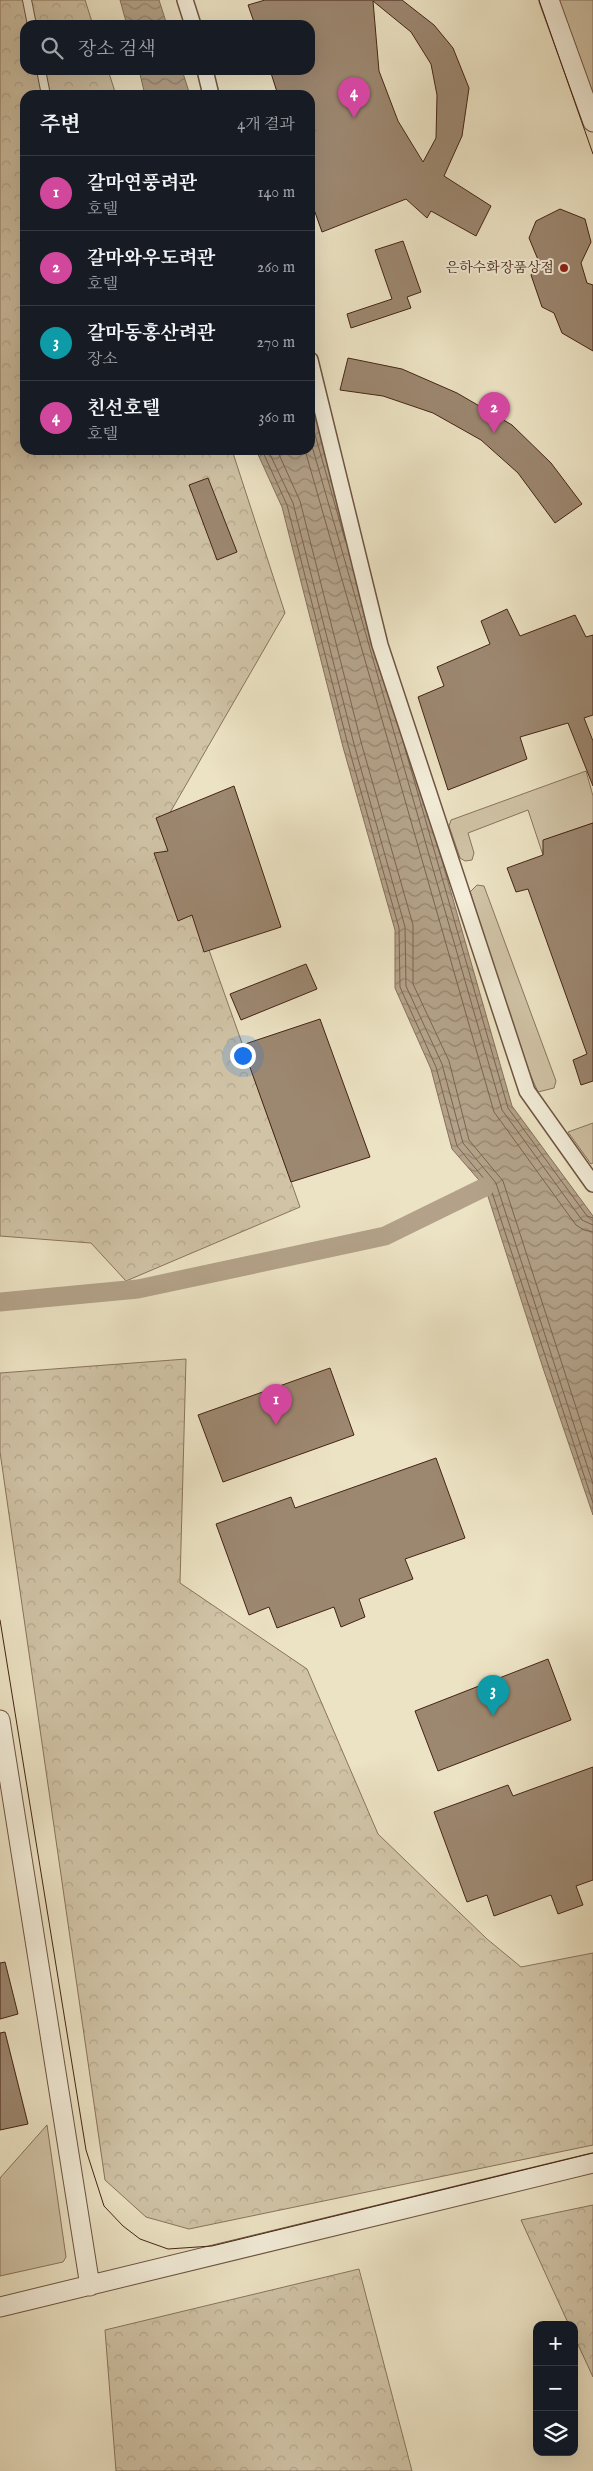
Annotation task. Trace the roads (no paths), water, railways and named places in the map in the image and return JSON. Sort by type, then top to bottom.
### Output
[{"type":"street","points":[[185,0],[191,20]]},
{"type":"street","points":[[549,0],[593,122]]},
{"type":"street","points":[[206,75],[210,90]]},
{"type":"street","points":[[315,380],[380,645],[527,1091],[593,1183]]},
{"type":"street","points":[[0,1720],[90,2286]]},
{"type":"street","points":[[0,2307],[593,2163]]},
{"type":"lane","points":[[27,0],[31,20]]},
{"type":"lane","points":[[42,75],[45,90]]},
{"type":"water","points":[[120,0],[159,0],[165,20],[126,20]]},
{"type":"water","points":[[140,75],[184,75],[188,90],[144,90]]},
{"type":"water","points":[[315,416],[512,1106],[593,1216],[593,1515],[543,1368],[485,1187],[452,1149],[431,1069],[395,988],[395,930],[343,747],[282,507],[258,455],[315,455]]},
{"type":"waterway","points":[[0,1302],[138,1289],[385,1236],[485,1187]]},
{"type":"tram line","points":[[539,0],[593,154]]},
{"type":"tram line","points":[[0,1620],[86,2150],[104,2206],[123,2226],[140,2239],[168,2249],[212,2246],[593,2153]]},
{"type":"place","name":"친선호텔","points":[[354,118]]},
{"type":"place","name":"은하수화장품상점","points":[[564,268]]},
{"type":"place","name":"갈마와우도려관","points":[[494,433]]},
{"type":"place","name":"갈마연풍려관","points":[[276,1425]]},
{"type":"place","name":"갈마동홍산려관","points":[[493,1716]]}]
